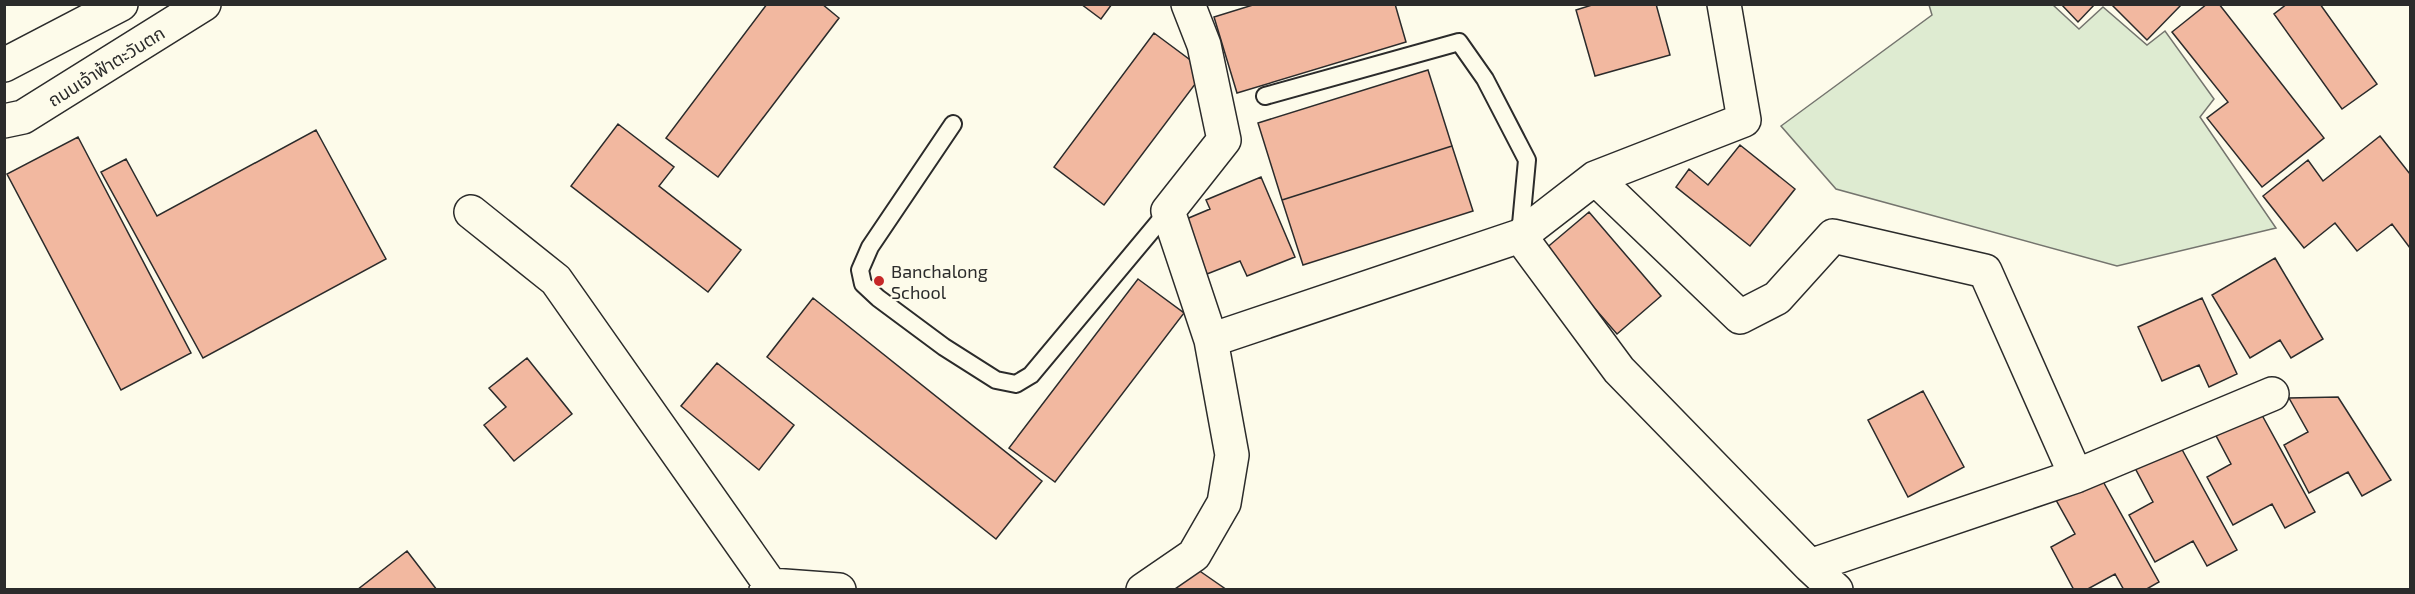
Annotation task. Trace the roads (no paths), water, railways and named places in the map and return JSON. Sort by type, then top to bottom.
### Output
[{"type":"street","points":[[4,65],[121,4]]},
{"type":"street","name":"ถนนเจ้าฟ้าตะวันตก","points":[[4,121],[24,117],[204,4]]},
{"type":"street","points":[[1143,590],[1194,555],[1224,503],[1232,455],[1211,340],[1168,211],[1224,140],[1204,45],[1188,4]]},
{"type":"street","points":[[1211,340],[1520,236],[1595,178],[1744,120],[1724,4]]},
{"type":"street","points":[[1595,178],[1740,316],[1777,298],[1833,236],[1985,270],[2076,476]]},
{"type":"street","points":[[471,212],[556,280],[770,588],[839,590]]},
{"type":"street","points":[[1520,236],[1619,369],[1836,590]]},
{"type":"street","points":[[1810,566],[2076,476],[2272,394]]},
{"type":"lane","points":[[1265,96],[1459,42],[1485,79],[1527,160],[1520,236]]},
{"type":"lane","points":[[953,124],[870,247],[861,270],[863,284],[878,298],[944,347],[996,380],[1016,384],[1031,375],[1168,211]]},
{"type":"place","name":"Banchalong School","points":[[879,281]]}]
